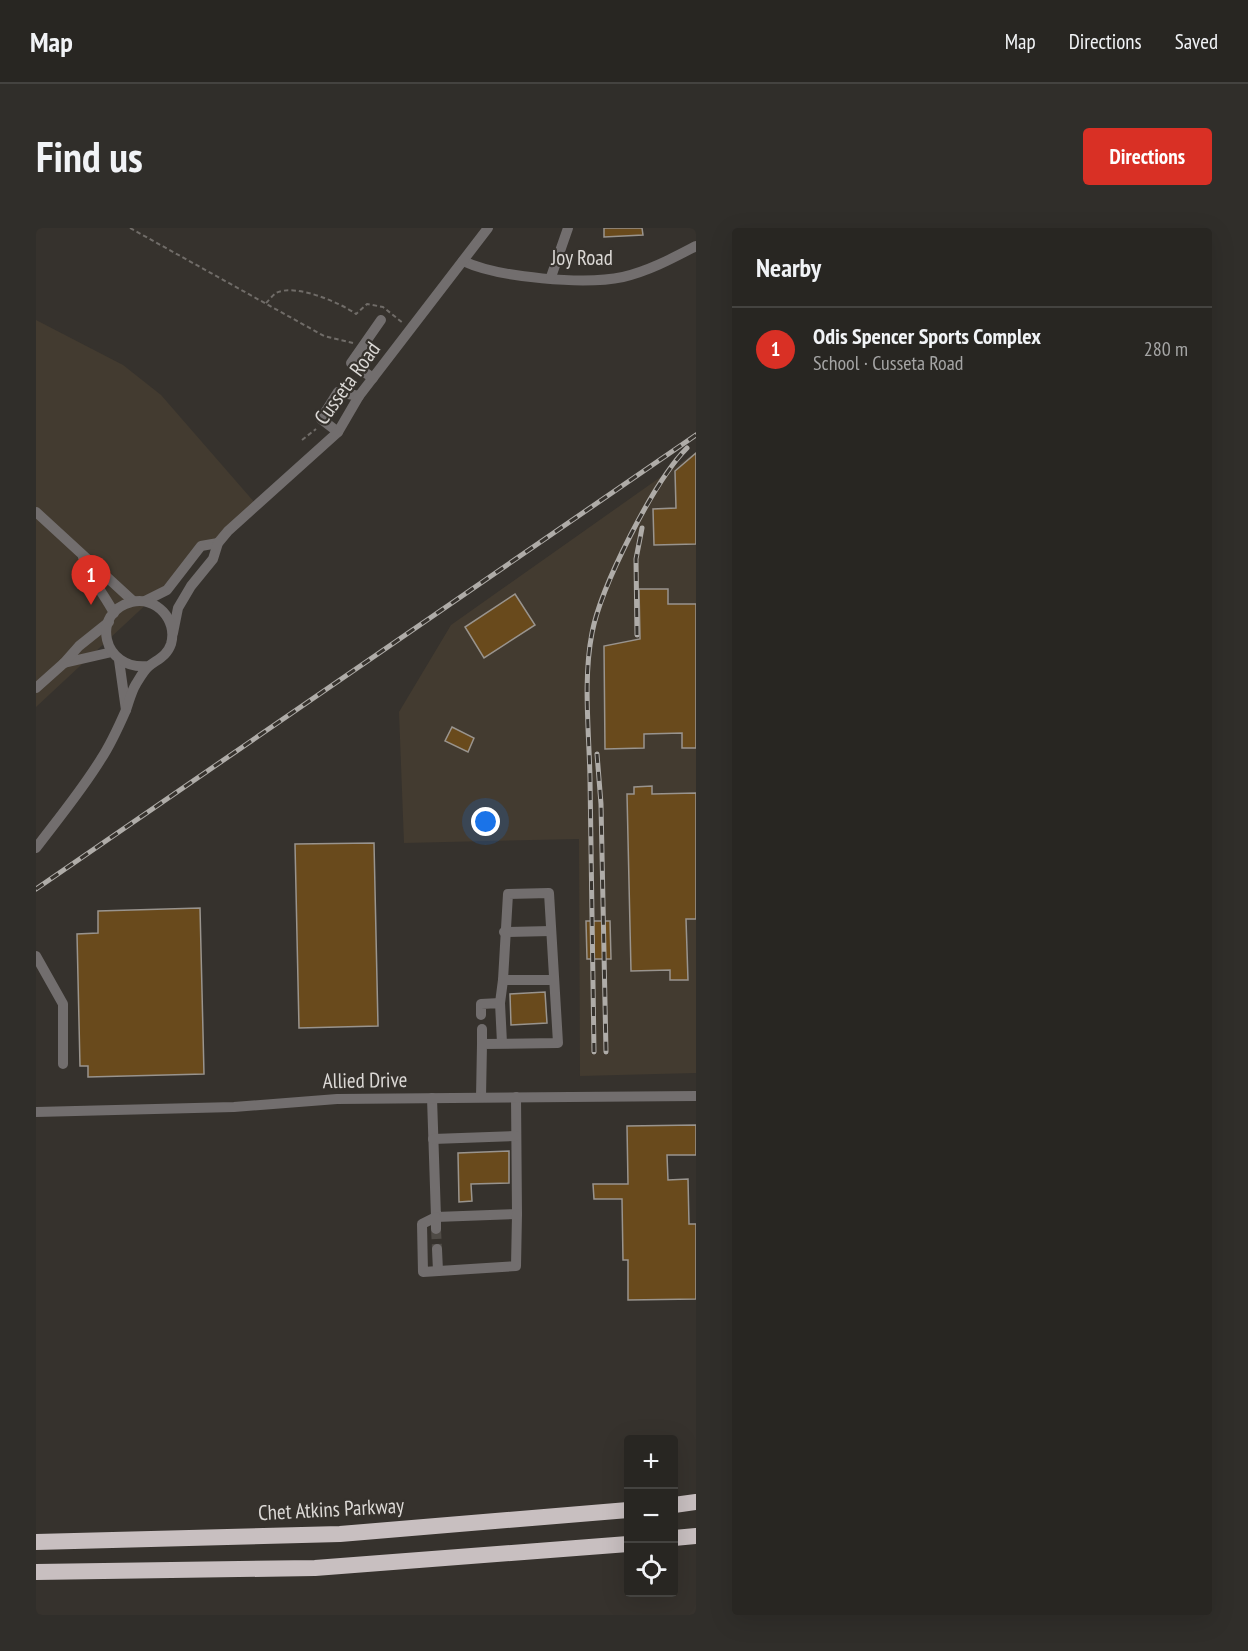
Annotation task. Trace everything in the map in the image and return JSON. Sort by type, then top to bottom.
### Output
[{"type":"highway","points":[[678,1504],[696,1502]]},
{"type":"highway","name":"Chet Atkins Parkway","points":[[36,1542],[340,1534],[624,1510]]},
{"type":"highway","points":[[678,1538],[696,1536]]},
{"type":"highway","points":[[36,1572],[315,1568],[624,1544]]},
{"type":"street","name":"Cusseta Road","points":[[64,663],[115,656],[128,665],[148,666],[165,654],[178,608],[191,586],[213,559],[218,543],[228,531],[338,432],[359,396],[488,228]]},
{"type":"street","points":[[551,277],[568,228]]},
{"type":"street","name":"Joy Road","points":[[463,261],[489,272],[551,277],[622,277],[652,268],[696,246]]},
{"type":"street","points":[[373,378],[351,363],[381,320]]},
{"type":"street","points":[[338,432],[321,419],[338,393],[359,396]]},
{"type":"street","points":[[36,512],[79,553],[139,601],[164,612],[172,633]]},
{"type":"street","name":"Cusseta Road","points":[[36,688],[111,617],[139,601],[167,590],[201,546],[218,543]]},
{"type":"street","points":[[79,553],[87,571],[102,589],[111,617],[106,632],[115,656],[126,710]]},
{"type":"street","points":[[36,848],[102,758],[126,710],[134,687],[148,666]]},
{"type":"street","points":[[482,1044],[558,1043],[549,893],[508,894],[500,1003],[502,1043]]},
{"type":"street","points":[[504,932],[551,931]]},
{"type":"street","points":[[36,956],[40,972],[63,1004],[63,1064]]},
{"type":"street","points":[[503,981],[553,980]]},
{"type":"street","points":[[481,1015],[481,1004],[500,1003]]},
{"type":"street","points":[[481,1098],[482,1029]]},
{"type":"street","name":"Allied Drive","points":[[36,1112],[234,1107],[337,1099],[696,1096]]},
{"type":"street","points":[[516,1097],[517,1214],[516,1266],[423,1272],[422,1224],[436,1217],[517,1214]]},
{"type":"street","points":[[432,1098],[436,1229]]},
{"type":"street","points":[[433,1139],[516,1137]]},
{"type":"street","points":[[437,1249],[438,1271]]},
{"type":"path","points":[[130,228],[324,336],[346,340],[361,348]]},
{"type":"path","points":[[266,303],[277,293],[292,290],[342,303],[356,314],[367,304],[383,307],[406,325]]},
{"type":"path","points":[[302,440],[325,423]]},
{"type":"shaded area","points":[[36,320],[123,365],[161,395],[255,503],[36,707]]},
{"type":"shaded area","points":[[696,452],[696,1073],[580,1076],[579,839],[404,843],[399,712],[451,625]]},
{"type":"building","points":[[604,228],[642,228],[643,235],[604,237]]},
{"type":"building","points":[[696,453],[696,544],[654,545],[653,509],[676,508],[675,471]]},
{"type":"building","points":[[639,589],[668,589],[668,604],[696,604],[696,748],[682,748],[682,733],[644,734],[644,748],[605,749],[604,646],[640,639]]},
{"type":"building","points":[[515,594],[535,625],[484,658],[465,627]]},
{"type":"building","points":[[452,727],[474,738],[468,752],[445,741]]},
{"type":"building","points":[[652,786],[652,794],[696,793],[696,919],[686,919],[688,980],[670,980],[670,970],[631,971],[627,794],[634,794],[634,787]]},
{"type":"building","points":[[374,843],[378,1026],[299,1028],[295,844]]},
{"type":"building","points":[[200,908],[204,1074],[88,1077],[88,1066],[80,1066],[77,934],[98,933],[98,911]]},
{"type":"building","points":[[586,921],[610,921],[611,959],[587,959]]},
{"type":"building","points":[[545,992],[547,1023],[511,1025],[510,994]]},
{"type":"building","points":[[696,1125],[696,1155],[667,1155],[668,1180],[688,1179],[689,1224],[696,1224],[696,1299],[628,1300],[628,1260],[623,1260],[622,1199],[594,1199],[593,1184],[628,1184],[627,1126]]},
{"type":"building","points":[[509,1151],[509,1183],[471,1184],[472,1201],[459,1202],[458,1153]]},
{"type":"tunnel","points":[[436,1229],[437,1249]]},
{"type":"railway","points":[[36,889],[696,435]]},
{"type":"railway","points":[[594,1052],[587,705],[589,651],[597,613],[630,535],[660,484],[687,448]]},
{"type":"railway","points":[[637,635],[636,559],[642,528]]},
{"type":"railway","points":[[597,754],[601,804],[606,1052]]},
{"type":"place","name":"Odis Spencer Sports Complex","points":[[91,605]]}]
